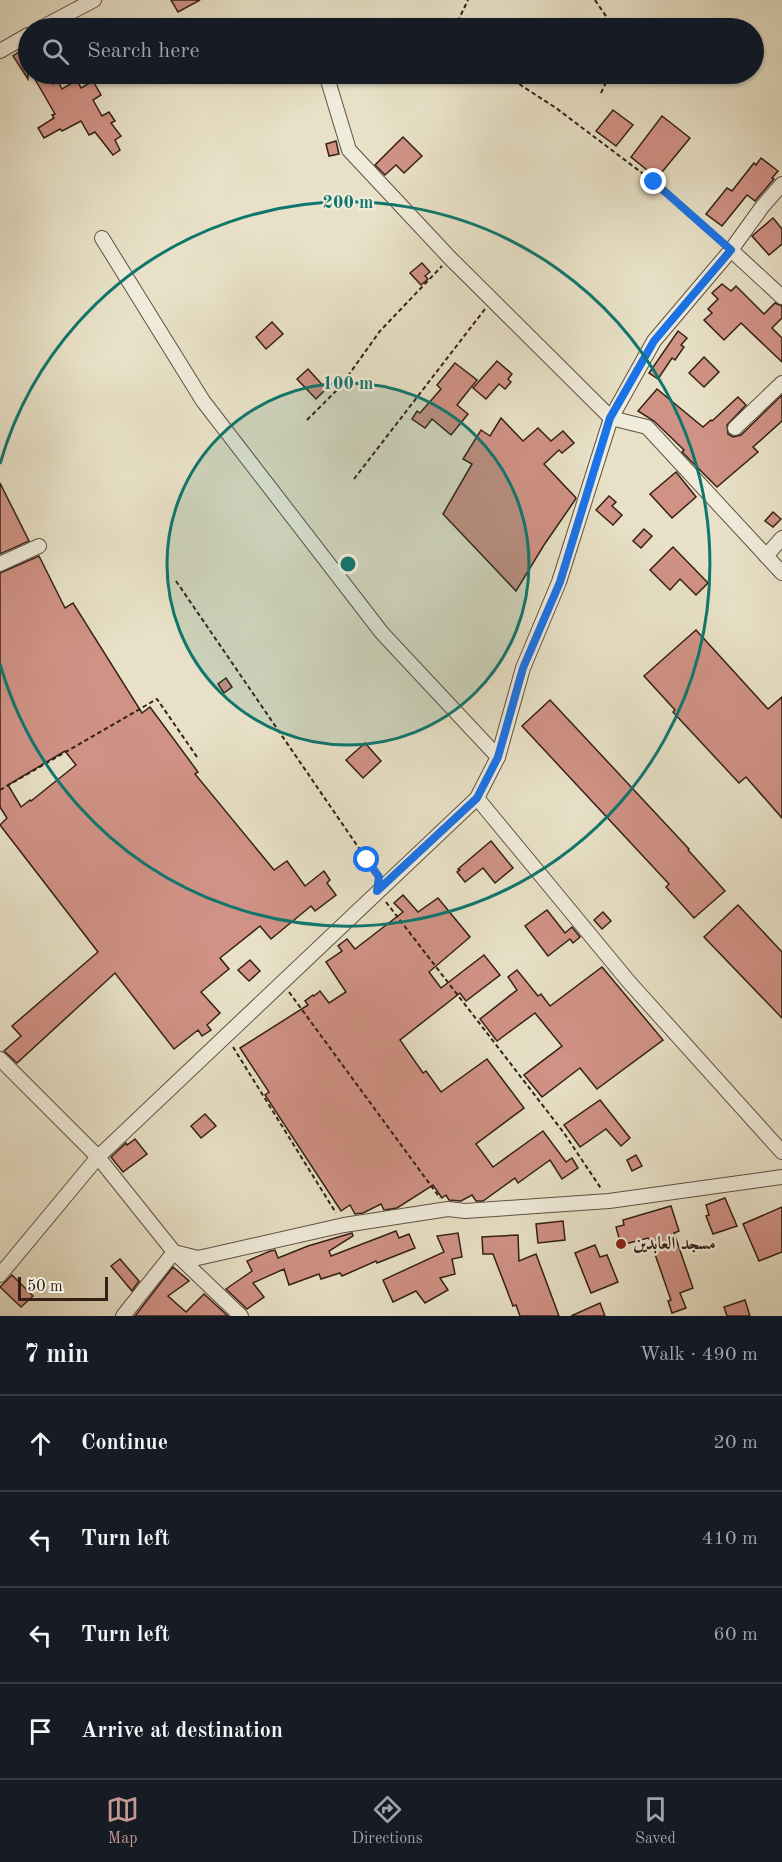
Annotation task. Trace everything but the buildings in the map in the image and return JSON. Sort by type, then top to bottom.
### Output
[{"type":"street","points":[[60,18],[94,0]]},
{"type":"street","points":[[0,51],[18,41]]},
{"type":"street","points":[[329,84],[349,150],[450,258],[610,418],[647,427],[782,573]]},
{"type":"street","points":[[0,1275],[98,1157],[477,798],[498,757],[523,668],[560,582],[610,418],[654,341],[731,250],[782,184]]},
{"type":"street","points":[[102,238],[210,411],[382,633],[498,757]]},
{"type":"street","points":[[731,250],[782,297]]},
{"type":"street","points":[[735,428],[782,383]]},
{"type":"street","points":[[766,556],[782,538]]},
{"type":"street","points":[[0,564],[39,546]]},
{"type":"street","points":[[477,798],[629,982],[782,1152]]},
{"type":"street","points":[[0,1059],[98,1157],[174,1251],[241,1316]]},
{"type":"street","points":[[174,1251],[198,1258],[344,1225],[448,1209],[465,1211],[609,1201],[782,1177]]},
{"type":"street","points":[[123,1316],[174,1251]]},
{"type":"path","points":[[459,18],[468,0]]},
{"type":"path","points":[[595,0],[607,18]]},
{"type":"path","points":[[520,84],[556,108],[654,182],[731,250]]},
{"type":"path","points":[[601,93],[605,84]]},
{"type":"path","points":[[307,420],[340,387],[380,331],[450,258]]},
{"type":"path","points":[[354,479],[493,300]]},
{"type":"path","points":[[176,581],[379,877],[377,891],[564,1133],[609,1201]]},
{"type":"path","points":[[0,790],[156,699],[197,757]]},
{"type":"path","points":[[282,983],[448,1209]]},
{"type":"path","points":[[227,1036],[344,1225]]},
{"type":"place","name":"مسجد العابدين","points":[[621,1244]]},
{"type":"route","points":[[367,860],[379,877],[377,891],[477,798],[498,757],[523,668],[560,582],[610,418],[654,341],[731,250],[654,182]]}]
